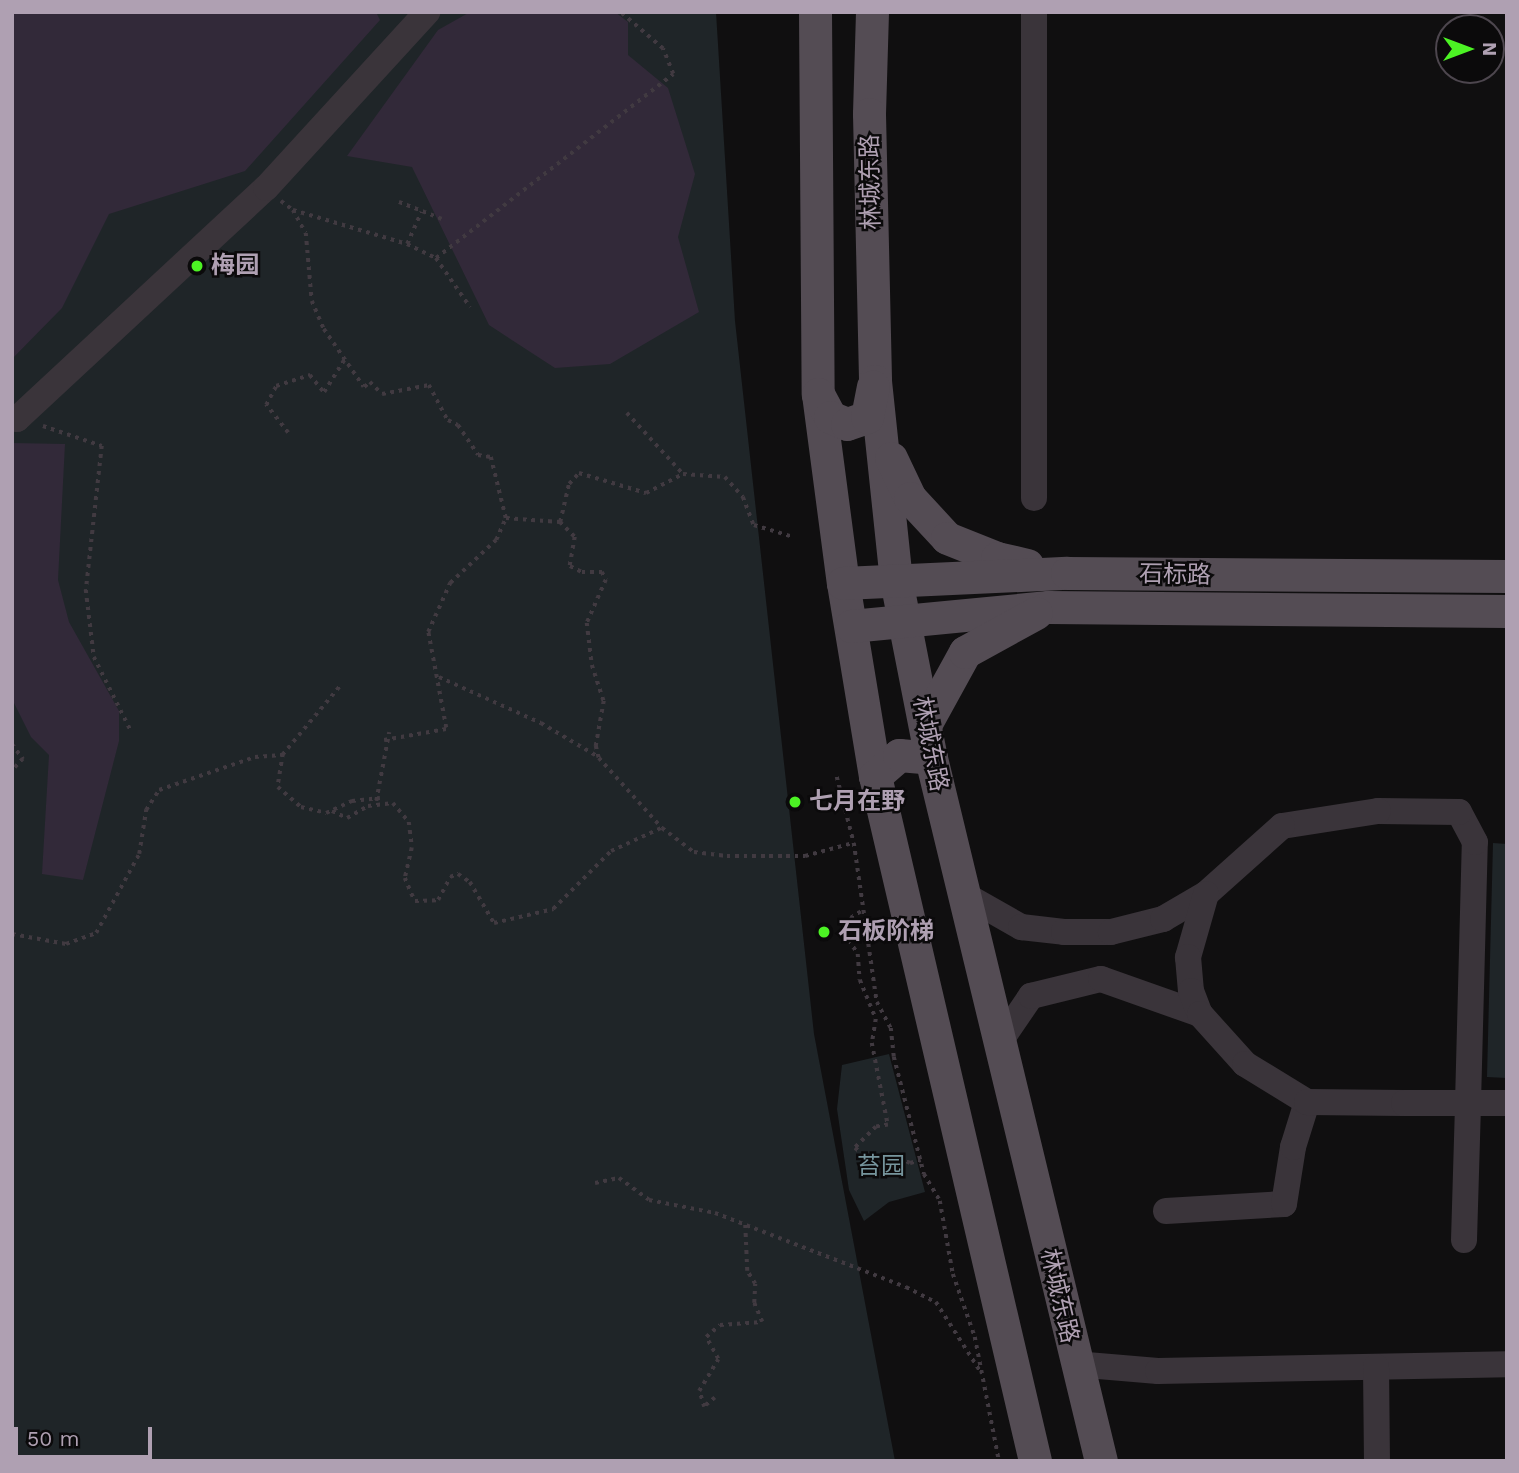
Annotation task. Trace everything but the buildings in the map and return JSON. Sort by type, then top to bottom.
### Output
[{"type":"main road","points":[[815,12],[818,394],[843,583],[875,775],[1035,1461]]},
{"type":"main road","name":"林城东路","points":[[872,12],[869,114],[875,381],[896,580],[931,758],[1075,1364],[1101,1461]]},
{"type":"main road","points":[[818,394],[830,417],[847,424],[867,417],[875,381]]},
{"type":"main road","points":[[880,434],[910,498],[947,538],[997,558],[1067,573]]},
{"type":"main road","name":"石标路","points":[[843,583],[1067,573],[1507,576]]},
{"type":"main road","points":[[993,576],[995,609]]},
{"type":"main road","points":[[926,723],[965,653],[1048,607]]},
{"type":"main road","name":"石标路","points":[[851,625],[995,609],[1048,607],[1507,611]]},
{"type":"main road","points":[[875,775],[899,755],[931,758]]},
{"type":"street","points":[[15,419],[266,188],[427,12]]},
{"type":"street","points":[[1034,12],[1034,498]]},
{"type":"street","points":[[963,894],[1021,927],[1064,932],[1111,932],[1163,919],[1206,894],[1282,826],[1378,811],[1459,812],[1475,842],[1464,1240]]},
{"type":"street","points":[[1206,894],[1188,957],[1191,991],[1200,1014],[1245,1064],[1307,1102],[1507,1103]]},
{"type":"street","points":[[999,1043],[1031,996],[1101,979],[1200,1014]]},
{"type":"street","points":[[1166,1211],[1284,1204],[1293,1147],[1307,1102]]},
{"type":"street","points":[[1075,1364],[1158,1371],[1507,1364]]},
{"type":"street","points":[[1376,1367],[1377,1461]]},
{"type":"path","points":[[436,258],[673,74],[663,49],[620,12]]},
{"type":"path","points":[[266,188],[293,210],[306,233],[312,301],[324,329],[346,357],[364,387],[370,382],[382,394],[429,385],[448,420],[458,425],[478,455],[491,457],[506,518],[496,540],[450,583],[428,632],[443,698],[446,729],[443,733],[386,739]]},
{"type":"path","points":[[399,202],[442,219]]},
{"type":"path","points":[[293,210],[407,244],[436,258],[470,307]]},
{"type":"path","points":[[407,244],[421,212]]},
{"type":"path","points":[[288,433],[266,405],[276,386],[310,375],[324,392],[346,357]]},
{"type":"path","points":[[626,412],[683,474]]},
{"type":"path","points":[[15,419],[88,438],[102,446],[86,590],[94,657],[131,732]]},
{"type":"path","points":[[560,522],[569,484],[579,473],[646,494],[683,474],[724,477],[743,497],[754,525],[791,536]]},
{"type":"path","points":[[506,518],[560,522],[575,537],[570,566],[582,572],[602,572],[606,580],[587,623],[592,665],[604,701],[596,746],[599,758]]},
{"type":"path","points":[[438,676],[541,723],[599,758],[662,828],[694,852],[727,856],[805,856],[854,843]]},
{"type":"path","points":[[339,687],[286,750],[279,790],[301,807],[332,811],[347,818],[368,806],[393,803],[409,822],[412,848],[405,878],[415,901],[438,900],[450,877],[458,874],[470,882],[494,923],[553,909],[611,852],[662,828]]},
{"type":"path","points":[[332,811],[352,801],[378,799],[389,732]]},
{"type":"path","points":[[12,744],[23,759],[12,771]]},
{"type":"path","points":[[12,934],[66,944],[87,939],[96,933],[139,854],[146,810],[159,790],[286,750]]},
{"type":"path","points":[[837,777],[854,843],[877,1002],[891,1028],[894,1057],[920,1160],[940,1201],[953,1274],[975,1337],[999,1461]]},
{"type":"path","points":[[862,912],[853,916],[844,933],[858,954],[860,980],[876,1018],[872,1043],[888,1125],[876,1127],[855,1148],[882,1168],[899,1157],[910,1163],[920,1160]]},
{"type":"path","points":[[595,1183],[619,1178],[649,1200],[745,1225],[869,1270],[936,1302],[983,1376]]},
{"type":"path","points":[[715,1398],[704,1407],[699,1391],[718,1359],[706,1337],[720,1325],[762,1322],[754,1303],[755,1284],[747,1271],[745,1225]]},
{"type":"green space","points":[[12,12],[716,12],[735,321],[814,1034],[895,1461],[12,1461]]},
{"type":"green space","points":[[1493,843],[1507,844],[1507,1078],[1487,1077]]},
{"type":"green space","name":"苔园","points":[[889,1054],[925,1192],[889,1202],[864,1221],[849,1190],[837,1109],[842,1065]]},
{"type":"shaded area","points":[[12,12],[376,12],[380,20],[245,171],[109,214],[62,308],[12,359]]},
{"type":"shaded area","points":[[470,12],[615,12],[628,22],[628,55],[668,88],[695,174],[678,237],[699,312],[610,364],[555,368],[489,325],[412,167],[347,156],[438,30]]},
{"type":"shaded area","points":[[12,443],[65,444],[58,580],[69,622],[119,711],[119,741],[83,880],[42,874],[49,755],[31,737],[12,699]]},
{"type":"place","name":"梅园","points":[[197,266]]},
{"type":"place","name":"七月在野","points":[[795,802]]},
{"type":"place","name":"石板阶梯","points":[[824,932]]}]
